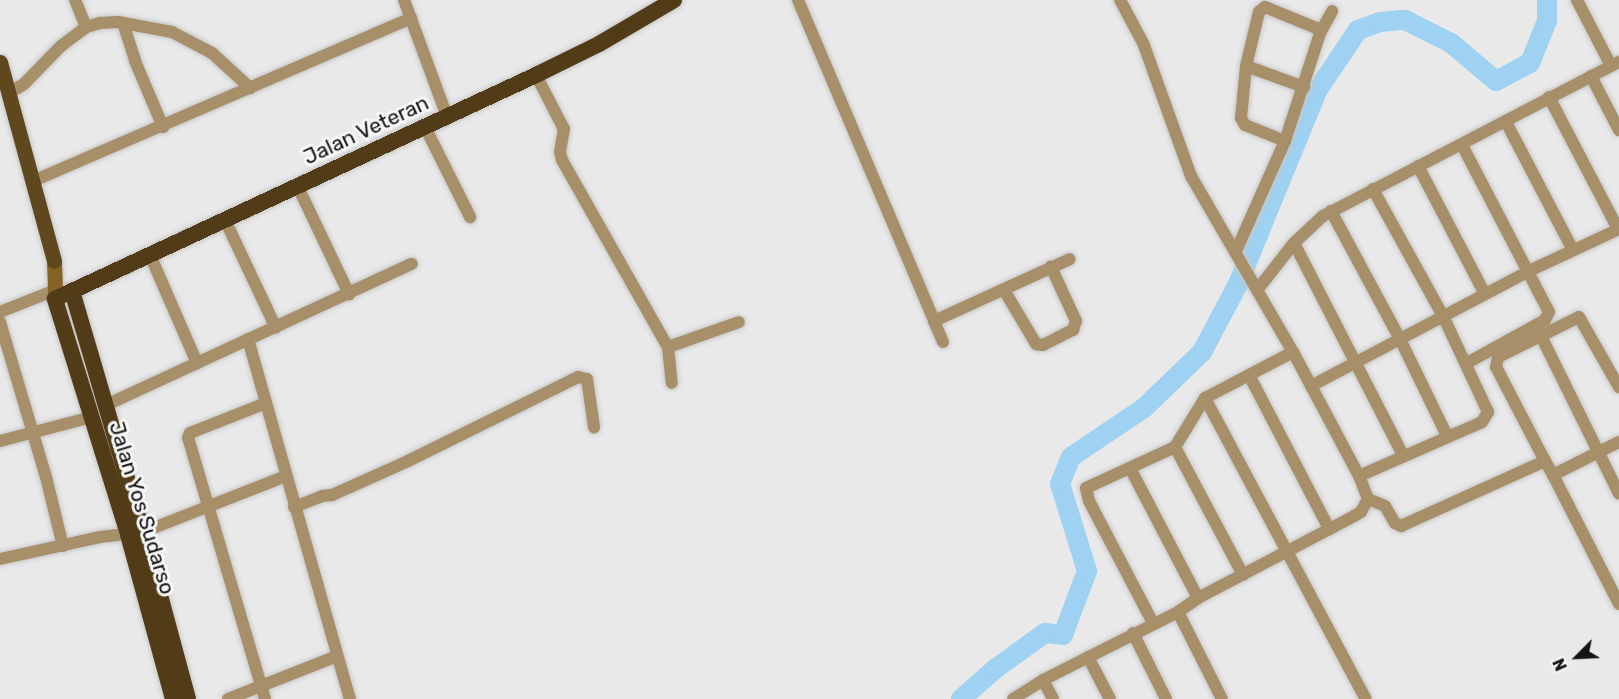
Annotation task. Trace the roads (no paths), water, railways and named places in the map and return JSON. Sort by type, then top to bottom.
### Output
[{"type":"highway","name":"Jalan Veteran","points":[[54,295],[72,291],[536,75],[599,44],[675,0]]},
{"type":"highway","name":"Jalan Yos Sudarso","points":[[72,291],[104,406],[173,699]]},
{"type":"highway","name":"Jalan Yos Sudarso","points":[[54,295],[92,417],[135,533],[188,699]]},
{"type":"main road","points":[[0,62],[7,100],[33,182],[54,261],[54,295]]},
{"type":"main road","points":[[54,261],[72,291]]},
{"type":"street","points":[[75,0],[86,27]]},
{"type":"street","points":[[404,0],[447,116]]},
{"type":"street","points":[[798,0],[943,342]]},
{"type":"street","points":[[1120,0],[1143,43],[1191,176],[1293,352],[1359,476],[1368,500]]},
{"type":"street","points":[[1256,285],[1316,221],[1331,211],[1615,64],[1577,0]]},
{"type":"street","points":[[1285,141],[1245,125],[1242,121],[1246,66],[1259,12],[1262,7],[1321,30]]},
{"type":"street","points":[[1237,253],[1285,141],[1321,30],[1332,11]]},
{"type":"street","points":[[33,182],[411,18]]},
{"type":"street","points":[[7,100],[61,46],[86,27],[100,23],[123,23],[172,32],[212,53],[250,88]]},
{"type":"street","points":[[123,23],[135,61],[163,127]]},
{"type":"street","points":[[1246,66],[1304,87]]},
{"type":"street","points":[[536,75],[564,129],[560,152],[562,160],[668,347],[672,383]]},
{"type":"street","points":[[1591,76],[1619,130]]},
{"type":"street","points":[[1311,386],[1529,271],[1619,229],[1549,97]]},
{"type":"street","points":[[1506,122],[1573,250]]},
{"type":"street","points":[[425,127],[470,217]]},
{"type":"street","points":[[1461,145],[1548,306],[1549,316],[1467,363]]},
{"type":"street","points":[[1418,166],[1485,294]]},
{"type":"street","points":[[298,187],[349,294]]},
{"type":"street","points":[[1359,476],[1482,422],[1488,416],[1487,406],[1467,363],[1373,189]]},
{"type":"street","points":[[1331,211],[1400,339],[1447,436]]},
{"type":"street","points":[[225,220],[276,328]]},
{"type":"street","points":[[1294,243],[1403,455]]},
{"type":"street","points":[[150,255],[197,363]]},
{"type":"street","points":[[934,321],[1070,259]]},
{"type":"street","points":[[104,406],[412,264]]},
{"type":"street","points":[[1004,290],[1036,344],[1043,345],[1075,328],[1076,321],[1051,267]]},
{"type":"street","points":[[0,312],[54,295]]},
{"type":"street","points":[[1619,387],[1579,317],[1540,334],[1498,357],[1495,362],[1619,604]]},
{"type":"street","points":[[0,322],[46,477],[63,546]]},
{"type":"street","points":[[668,347],[739,322]]},
{"type":"street","points":[[1540,334],[1619,494]]},
{"type":"street","points":[[248,339],[350,699]]},
{"type":"street","points":[[1153,623],[1086,492],[1095,483],[1175,447],[1205,398],[1293,352]]},
{"type":"street","points":[[1249,375],[1329,530]]},
{"type":"street","points":[[294,507],[322,496],[332,495],[408,461],[578,377],[587,379],[594,427]]},
{"type":"street","points":[[1205,398],[1285,552],[1366,699]]},
{"type":"street","points":[[265,699],[188,434],[266,403]]},
{"type":"street","points":[[0,441],[92,417]]},
{"type":"street","points":[[1553,475],[1619,442]]},
{"type":"street","points":[[1175,447],[1243,574]]},
{"type":"street","points":[[1368,500],[1385,506],[1395,523],[1401,526],[1545,461]]},
{"type":"street","points":[[1130,468],[1198,598]]},
{"type":"street","points":[[0,559],[100,537],[135,533],[208,508],[286,476]]},
{"type":"street","points":[[1014,699],[1043,680],[1178,612],[1198,598],[1329,530],[1361,512],[1368,500]]},
{"type":"street","points":[[1178,612],[1222,699]]},
{"type":"street","points":[[1134,633],[1166,699]]},
{"type":"street","points":[[228,699],[337,657]]},
{"type":"street","points":[[1088,657],[1110,699]]},
{"type":"street","points":[[1043,680],[1053,699]]},
{"type":"waterway","points":[[961,699],[995,669],[1045,633],[1063,635],[1087,571],[1060,484],[1071,457],[1144,408],[1202,352],[1238,284],[1317,91],[1358,30],[1380,22],[1405,20],[1451,43],[1496,81],[1530,63],[1547,21],[1547,0]]}]
